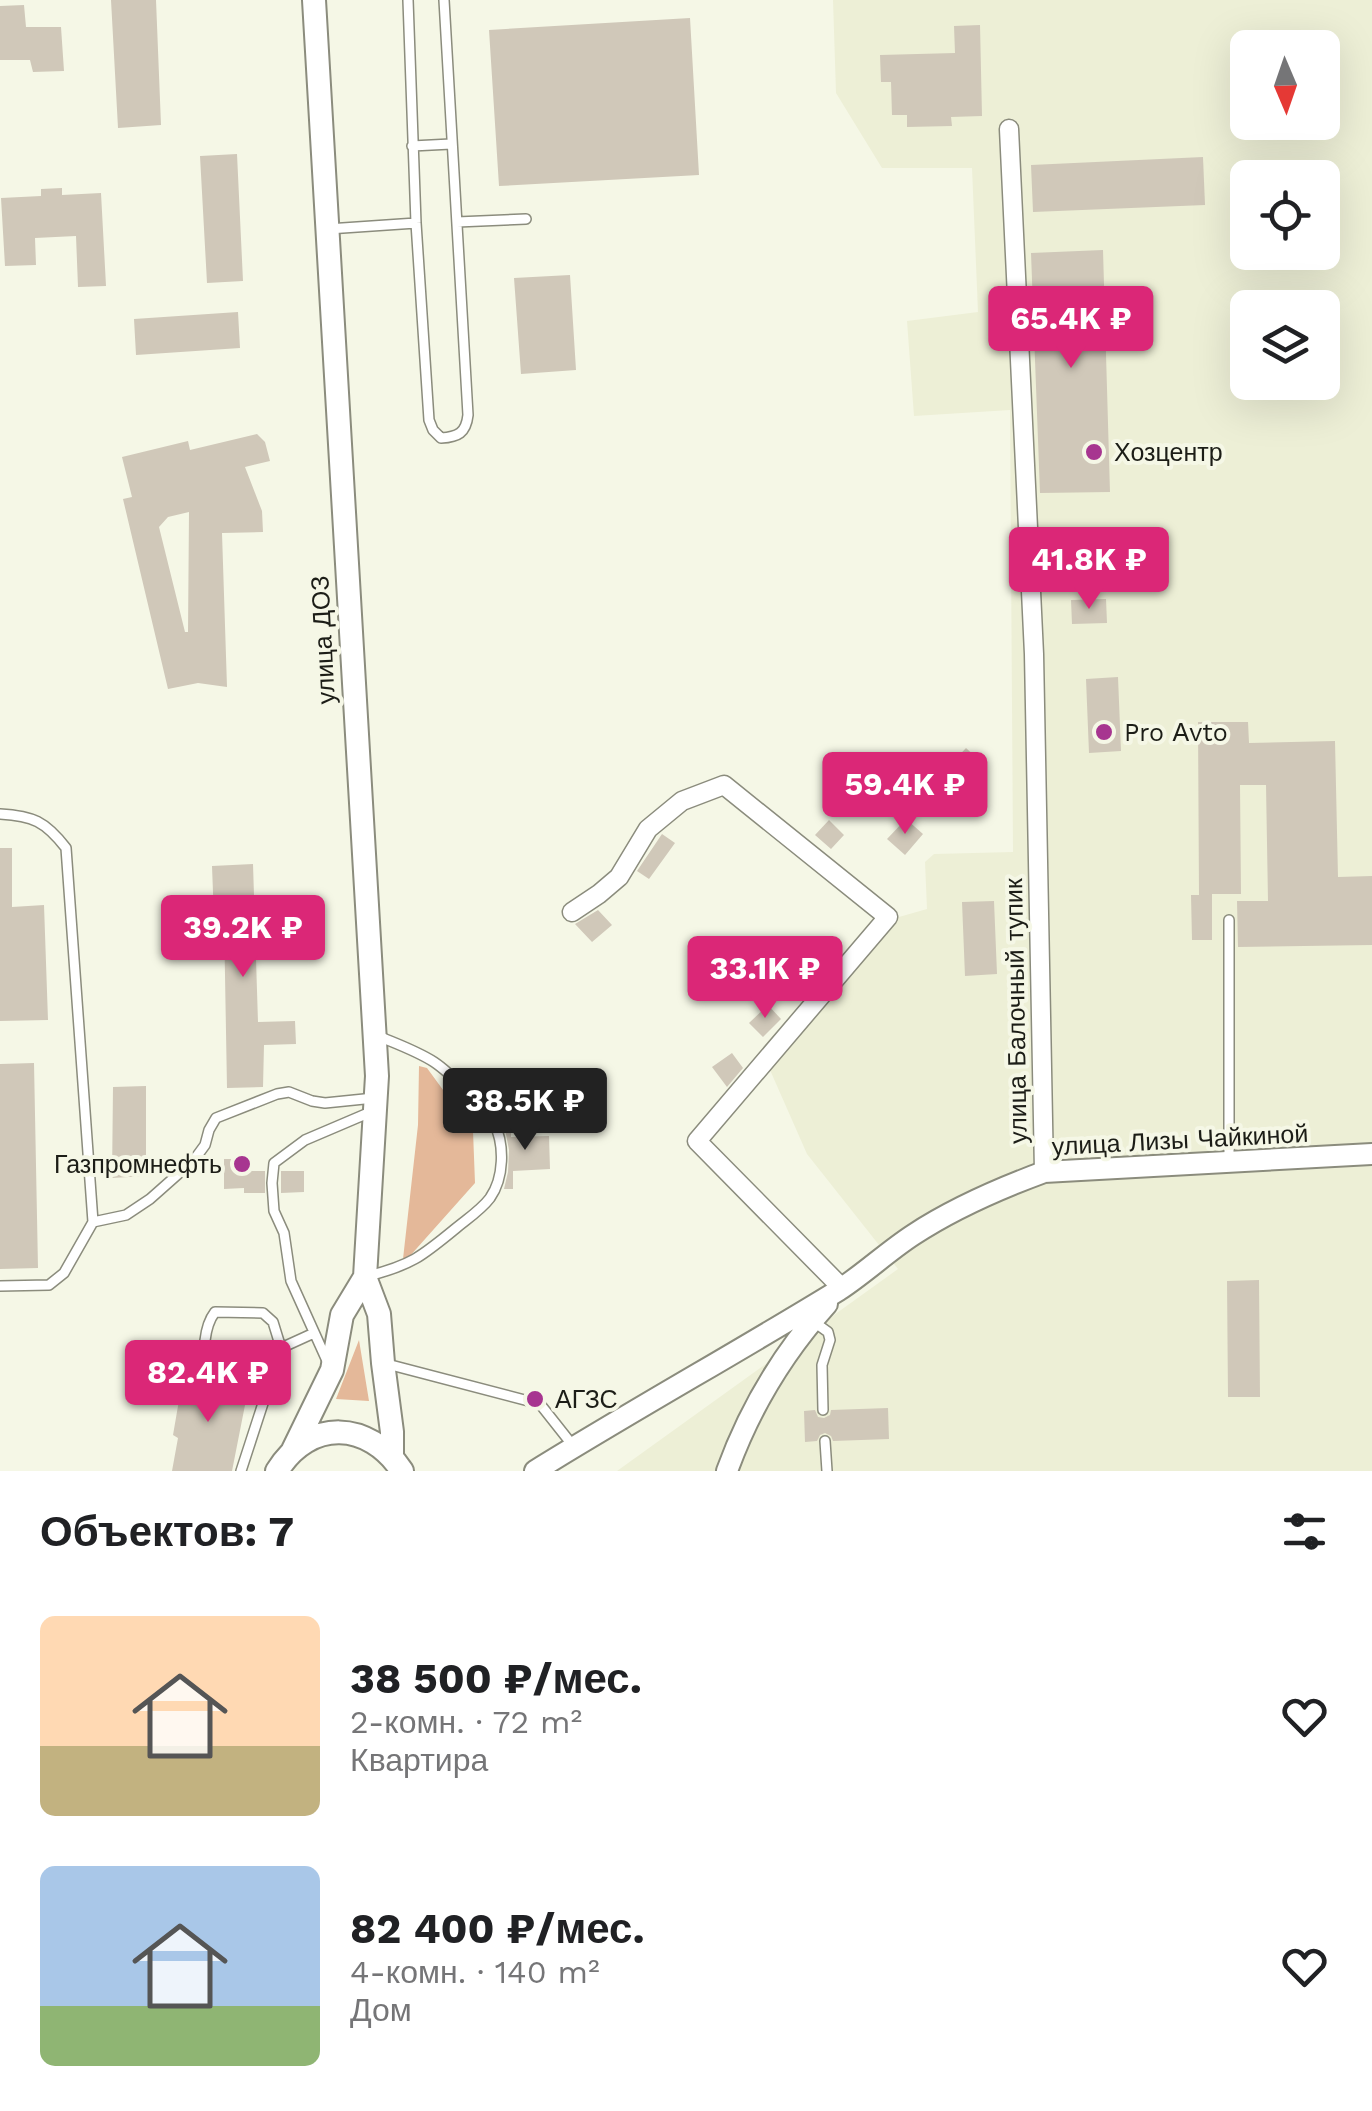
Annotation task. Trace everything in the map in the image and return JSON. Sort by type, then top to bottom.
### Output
[{"type":"main road","name":"улица ДОЗ","points":[[314,0],[375,1034],[376,1104],[365,1277]]},
{"type":"main road","points":[[365,1277],[380,1314],[392,1432],[400,1467]]},
{"type":"main road","points":[[277,1471],[293,1450],[332,1370],[342,1315],[365,1277]]},
{"type":"main road","points":[[293,1450],[314,1437],[340,1432],[376,1442],[400,1467]]},
{"type":"street","name":"улица Балочный тупик","points":[[1009,130],[1034,654],[1044,1172]]},
{"type":"street","points":[[572,912],[619,877],[648,829],[682,801],[724,785],[888,916],[697,1141],[842,1288]]},
{"type":"street","name":"улица Лизы Чайкиной","points":[[842,1288],[936,1221],[997,1190],[1044,1172],[1372,1154]]},
{"type":"street","points":[[727,1471],[758,1402],[798,1338],[842,1288]]},
{"type":"street","points":[[535,1471],[842,1288]]},
{"type":"lane","points":[[408,0],[412,146],[429,420],[441,438],[455,438],[467,424],[468,415],[444,0]]},
{"type":"lane","points":[[412,146],[451,144]]},
{"type":"lane","points":[[457,222],[526,219]]},
{"type":"lane","points":[[326,229],[416,223]]},
{"type":"lane","points":[[0,814],[36,819],[66,848],[93,1222],[64,1274],[49,1285],[0,1286]]},
{"type":"lane","points":[[1228,920],[1229,1162]]},
{"type":"lane","points":[[365,1277],[398,1268],[425,1254],[478,1211],[500,1179],[501,1150],[487,1112],[438,1065],[375,1034]]},
{"type":"lane","points":[[93,1222],[126,1216],[150,1198],[194,1160],[216,1118],[288,1092],[312,1102],[376,1104]]},
{"type":"lane","points":[[332,1370],[291,1281],[284,1233],[274,1211],[274,1162],[305,1140],[376,1104]]},
{"type":"lane","points":[[241,1471],[281,1348],[273,1322],[263,1313],[216,1312],[210,1318],[205,1364],[210,1369],[270,1381]]},
{"type":"lane","points":[[812,1320],[828,1332],[830,1340],[822,1365],[823,1410]]},
{"type":"lane","points":[[281,1348],[314,1332]]},
{"type":"lane","points":[[383,1363],[540,1404],[574,1447]]},
{"type":"lane","points":[[825,1441],[827,1471]]},
{"type":"shaded area","points":[[833,0],[1372,0],[1372,1471],[617,1471],[898,1269],[807,1154],[770,1070],[892,919],[927,909],[925,862],[934,854],[1013,852],[1010,410],[914,416],[907,321],[978,312],[972,168],[882,168],[836,93]]},
{"type":"shaded area","points":[[419,1066],[427,1068],[473,1131],[475,1183],[403,1259],[418,1125]]},
{"type":"shaded area","points":[[359,1340],[369,1401],[336,1399]]},
{"type":"building","points":[[111,0],[156,0],[161,125],[118,128]]},
{"type":"building","points":[[24,5],[26,27],[61,27],[64,71],[33,72],[30,60],[0,60],[0,6]]},
{"type":"building","points":[[690,18],[699,175],[499,186],[489,30]]},
{"type":"building","points":[[980,25],[982,116],[951,117],[952,126],[907,127],[907,115],[892,115],[891,82],[881,82],[880,55],[955,53],[954,26]]},
{"type":"building","points":[[237,154],[243,281],[207,283],[200,156]]},
{"type":"building","points":[[1203,157],[1205,205],[1033,212],[1031,165]]},
{"type":"building","points":[[62,188],[62,195],[101,193],[106,286],[78,287],[76,236],[35,238],[36,265],[5,266],[1,198],[41,196],[41,189]]},
{"type":"building","points":[[1103,250],[1110,492],[1040,493],[1031,253]]},
{"type":"building","points":[[570,275],[576,370],[521,374],[514,278]]},
{"type":"building","points":[[238,312],[240,348],[136,355],[134,319]]},
{"type":"building","points":[[257,434],[265,442],[270,461],[245,467],[262,511],[263,532],[222,533],[227,687],[198,683],[168,689],[123,499],[132,497],[122,457],[188,441],[190,450]],"holes":[[[189,512],[188,632],[159,527],[168,517]]]},
{"type":"building","points":[[1106,599],[1107,623],[1072,624],[1071,600]]},
{"type":"building","points":[[1118,677],[1121,751],[1089,753],[1086,679]]},
{"type":"building","points":[[1198,722],[1248,722],[1249,743],[1335,741],[1338,877],[1372,876],[1372,945],[1238,947],[1237,901],[1268,901],[1266,785],[1240,785],[1241,894],[1212,894],[1212,940],[1192,940],[1191,895],[1199,895]]},
{"type":"building","points":[[966,748],[980,761],[963,779],[949,766]]},
{"type":"building","points":[[906,819],[923,834],[905,855],[887,839]]},
{"type":"building","points":[[829,820],[844,835],[831,849],[815,835]]},
{"type":"building","points":[[662,834],[675,843],[649,879],[637,871]]},
{"type":"building","points":[[0,848],[12,848],[12,907],[44,905],[48,1020],[0,1021]]},
{"type":"building","points":[[253,864],[258,1022],[295,1021],[296,1044],[264,1045],[263,1087],[227,1088],[224,918],[214,919],[212,866]]},
{"type":"building","points":[[994,901],[997,974],[965,976],[962,902]]},
{"type":"building","points":[[598,910],[612,925],[592,942],[575,924]]},
{"type":"building","points":[[812,940],[834,956],[818,978],[797,963]]},
{"type":"building","points":[[768,1005],[781,1019],[763,1037],[749,1023]]},
{"type":"building","points":[[732,1053],[743,1068],[727,1087],[712,1067]]},
{"type":"building","points":[[34,1063],[38,1268],[0,1269],[0,1064]]},
{"type":"building","points":[[146,1086],[146,1176],[112,1178],[113,1087]]},
{"type":"building","points":[[511,1115],[511,1137],[549,1136],[550,1169],[513,1171],[513,1189],[504,1189],[509,1150],[499,1116]]},
{"type":"building","points":[[224,1159],[245,1159],[245,1171],[265,1171],[265,1193],[224,1189]]},
{"type":"building","points":[[281,1171],[304,1171],[304,1192],[281,1193]]},
{"type":"building","points":[[1259,1280],[1260,1397],[1228,1397],[1227,1281]]},
{"type":"building","points":[[183,1377],[244,1384],[246,1400],[232,1471],[172,1471],[178,1438],[173,1435]]},
{"type":"building","points":[[888,1408],[889,1439],[833,1441],[825,1433],[817,1441],[805,1442],[804,1411],[815,1410],[818,1417],[824,1418],[831,1410]]},
{"type":"place","name":"Хозцентр","points":[[1094,452]]},
{"type":"place","name":"Pro Аvto","points":[[1104,732]]},
{"type":"place","name":"Газпромнефть","points":[[242,1164]]},
{"type":"place","name":"АГЗС","points":[[535,1399]]}]
